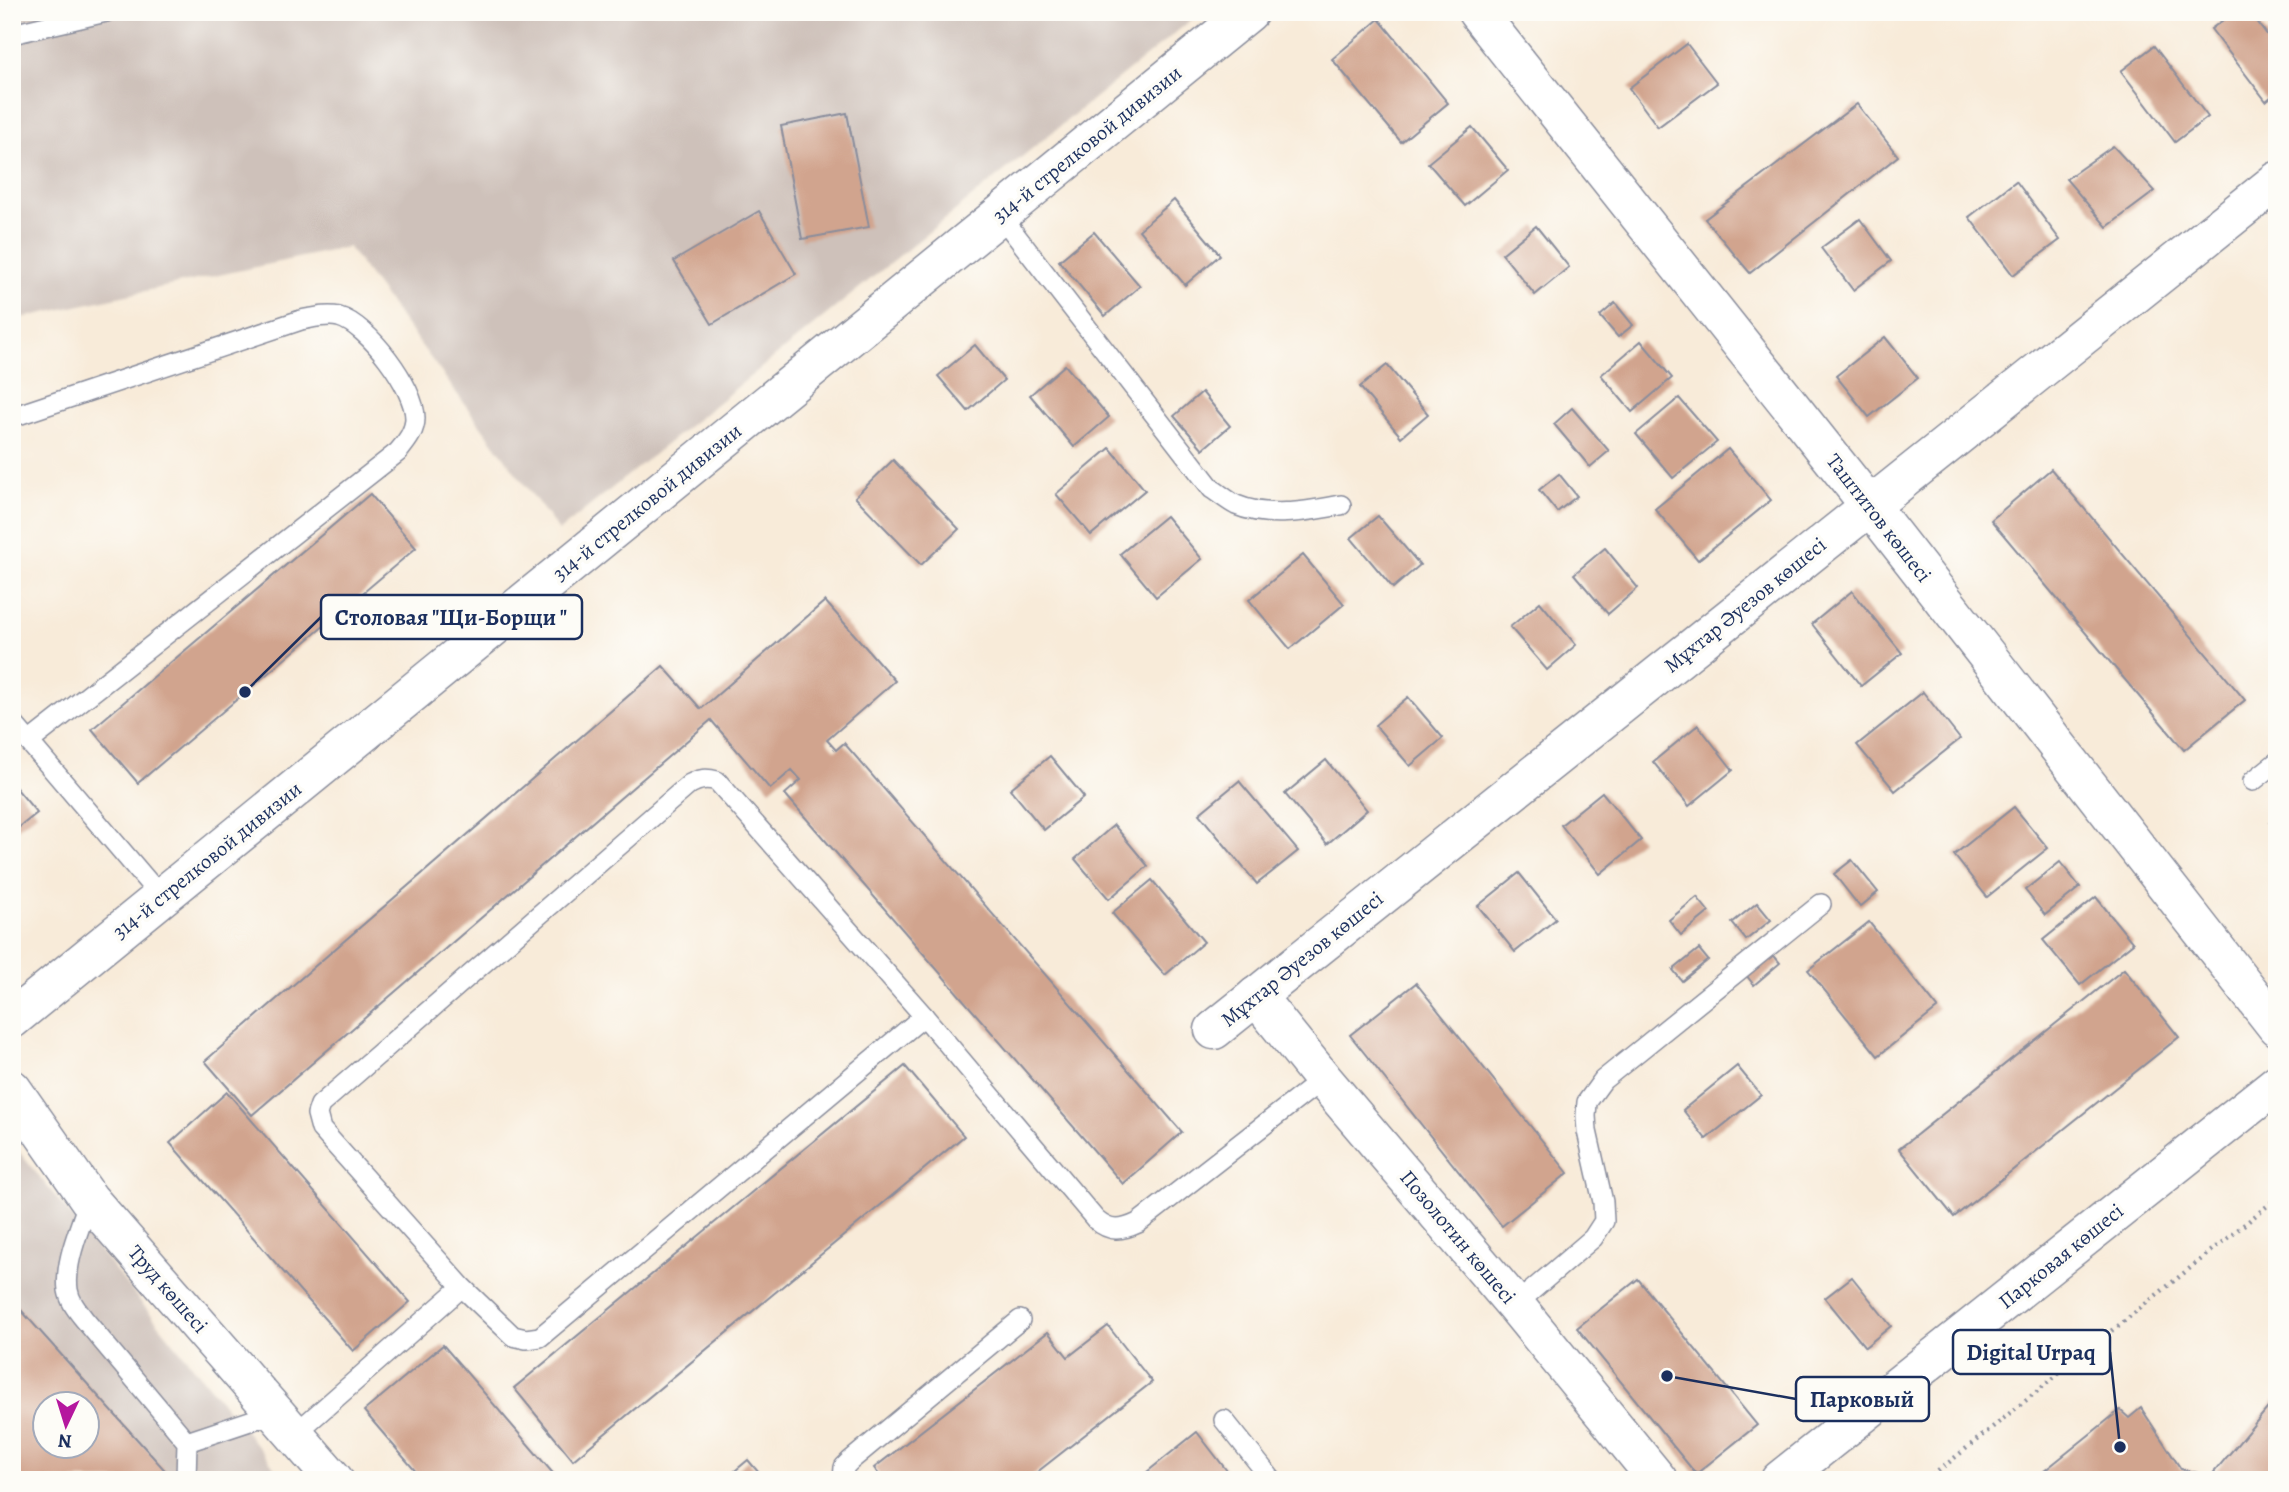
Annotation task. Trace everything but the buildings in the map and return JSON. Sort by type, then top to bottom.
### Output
[{"type":"street","name":"314-й стрелковой дивизии","points":[[12,1019],[1249,12]]},
{"type":"street","name":"Таштитов көшесі","points":[[1477,12],[1870,506],[2277,1027]]},
{"type":"street","name":"Мұхтар Әуезов көшесі","points":[[1214,1030],[2277,181]]},
{"type":"street","name":"Позолотин көшесі","points":[[1256,996],[1323,1079],[1516,1304],[1658,1480]]},
{"type":"street","name":"Парковая көшесі","points":[[1780,1480],[2277,1084]]},
{"type":"street","name":"Труд көшесі","points":[[12,1089],[89,1199],[334,1480]]},
{"type":"lane","points":[[12,34],[106,12]]},
{"type":"lane","points":[[1000,215],[1212,489],[1235,505],[1263,512],[1303,512],[1341,505]]},
{"type":"lane","points":[[12,417],[301,320],[337,316],[353,323],[367,334],[405,386],[413,403],[415,421],[410,438],[398,452],[29,742]]},
{"type":"lane","points":[[12,722],[161,897]]},
{"type":"lane","points":[[2253,781],[2277,762]]},
{"type":"lane","points":[[924,1016],[540,1336],[526,1339],[513,1336],[462,1287],[321,1129],[317,1114],[320,1105],[607,856],[698,779],[708,778],[725,788],[924,1016],[1104,1227],[1115,1230],[1138,1223],[1323,1079]]},
{"type":"lane","points":[[1516,1304],[1593,1238],[1604,1221],[1603,1202],[1587,1131],[1587,1102],[1594,1090],[1821,904]]},
{"type":"lane","points":[[89,1199],[68,1276],[68,1291],[74,1306],[187,1442],[186,1480]]},
{"type":"lane","points":[[187,1442],[286,1423],[462,1287]]},
{"type":"lane","points":[[843,1480],[844,1467],[850,1461],[1020,1320]]},
{"type":"lane","points":[[1224,1420],[1272,1480]]},
{"type":"path","points":[[1927,1480],[2277,1198]]},
{"type":"path","points":[[1936,1473],[1942,1480]]},
{"type":"shaded area","points":[[12,12],[1201,12],[559,531],[348,247],[12,320]]},
{"type":"shaded area","points":[[12,1143],[285,1480],[12,1480]]},
{"type":"place","name":"Столовая \"Щи-Борщи \"","points":[[245,692]]},
{"type":"place","name":"Парковый","points":[[1667,1376]]},
{"type":"place","name":"Digital Urpaq","points":[[2120,1447]]}]
